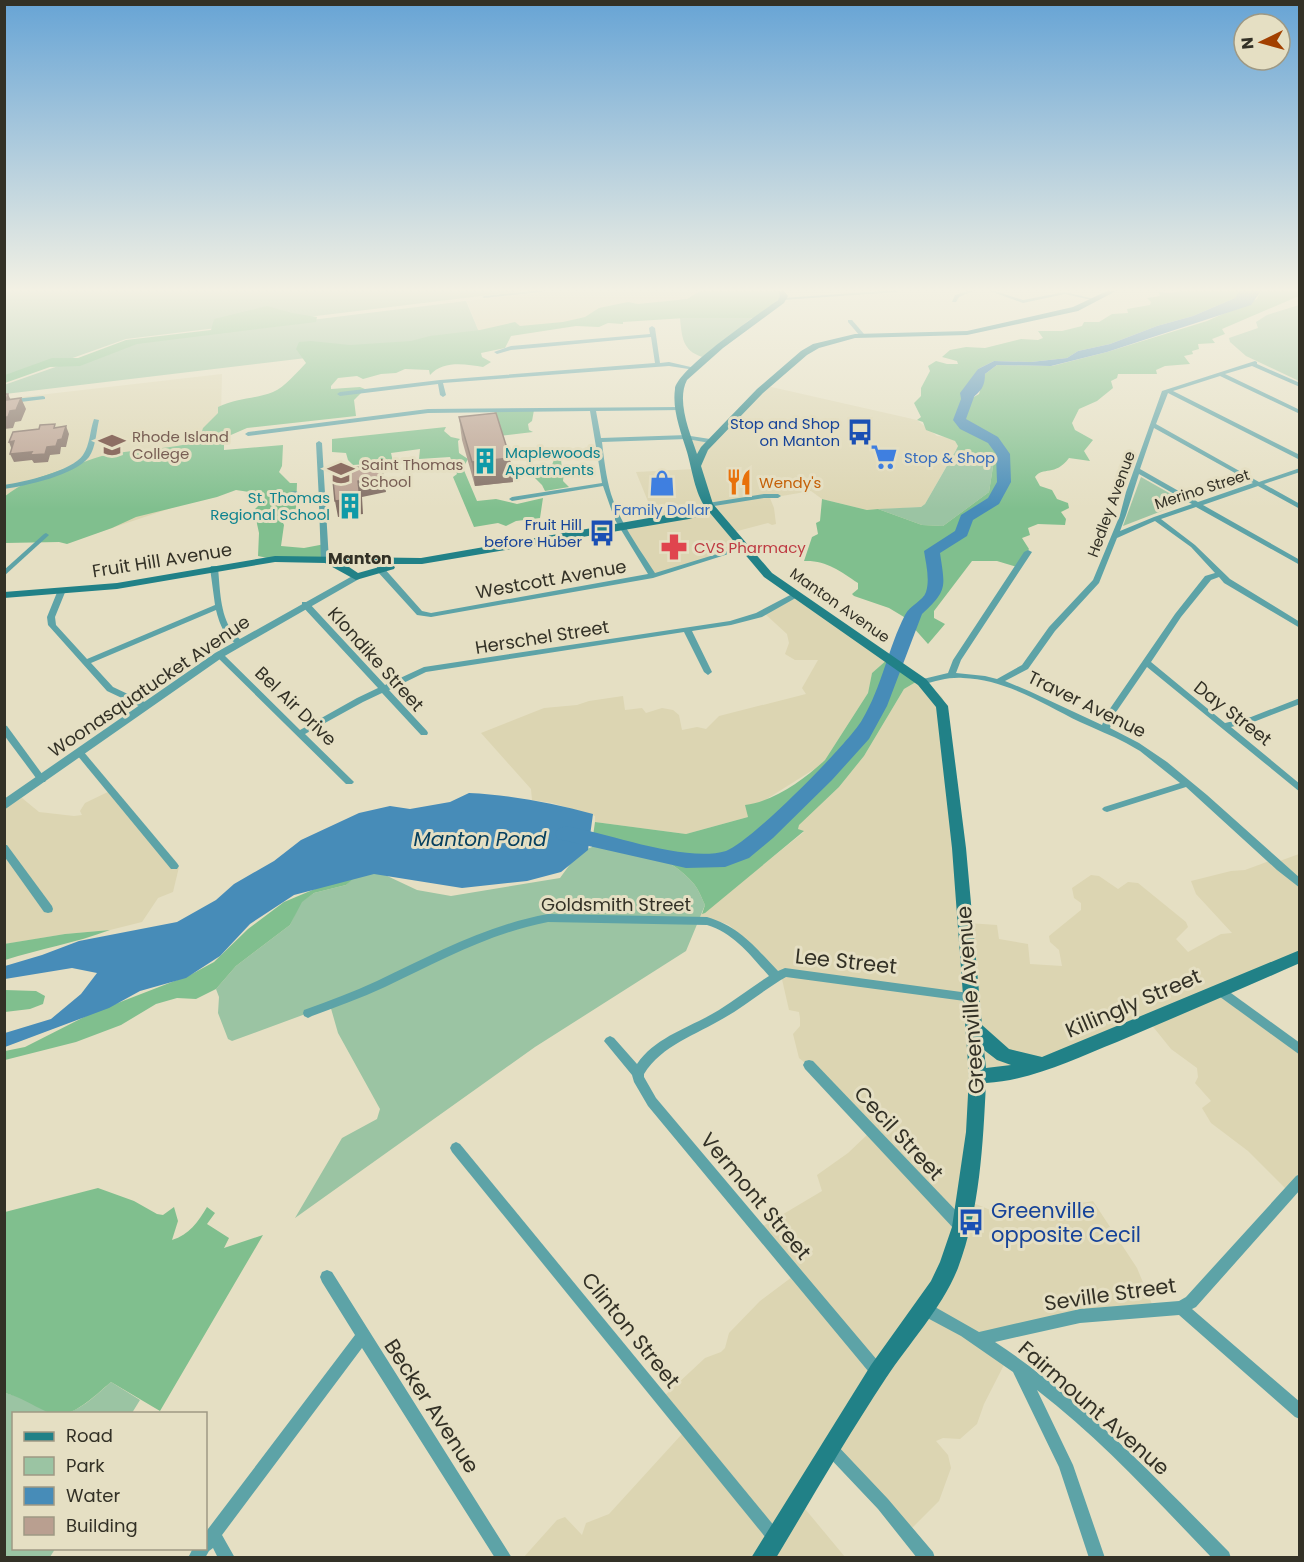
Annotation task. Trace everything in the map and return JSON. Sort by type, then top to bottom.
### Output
[{"type":"main road","points":[[693,369],[699,364]]},
{"type":"main road","points":[[696,466],[702,451],[711,441],[764,386],[791,364]]},
{"type":"main road","name":"Manton Avenue","points":[[693,369],[681,382],[680,409],[710,508],[742,548],[768,575],[918,679]]},
{"type":"main road","name":"Fruit Hill Avenue","points":[[380,569],[672,519],[710,508]]},
{"type":"main road","name":"Fruit Hill Avenue","points":[[4,595],[137,583],[275,559],[422,561]]},
{"type":"main road","name":"Fruit Hill Avenue","points":[[326,561],[345,569],[356,577]]},
{"type":"main road","name":"Woonasquatucket Avenue","points":[[356,577],[380,569]]},
{"type":"main road","name":"Greenville Avenue","points":[[762,1557],[878,1372],[949,1266],[962,1227],[975,1132],[978,1076],[976,1030],[945,717],[938,699],[918,679]]},
{"type":"main road","name":"Killingly Street","points":[[978,1076],[1005,1074],[1044,1064],[1299,956]]},
{"type":"main road","points":[[976,1030],[1000,1054],[1018,1060],[1044,1064]]},
{"type":"street","points":[[340,394],[440,382],[658,364],[693,369]]},
{"type":"street","points":[[1167,390],[1254,364],[1299,385]]},
{"type":"street","points":[[1220,374],[1299,412]]},
{"type":"street","points":[[440,382],[443,394]]},
{"type":"street","points":[[1167,390],[1299,458]]},
{"type":"street","name":"Hedley Avenue","points":[[998,682],[1025,667],[1052,629],[1096,581],[1115,536],[1161,398],[1167,390]]},
{"type":"street","points":[[4,402],[43,398]]},
{"type":"street","points":[[248,434],[428,411],[680,409]]},
{"type":"street","points":[[593,410],[600,440],[605,483],[622,528],[653,576]]},
{"type":"street","points":[[4,487],[47,476],[78,463],[87,455],[96,420]]},
{"type":"street","points":[[1153,425],[1299,507]]},
{"type":"street","points":[[600,440],[687,437],[711,441]]},
{"type":"street","points":[[319,443],[326,561]]},
{"type":"street","points":[[1137,470],[1299,563]]},
{"type":"street","name":"Merino Street","points":[[1115,536],[1156,518],[1299,470]]},
{"type":"street","points":[[512,499],[605,483]]},
{"type":"street","points":[[293,492],[322,504]]},
{"type":"street","points":[[764,496],[778,496],[768,500],[710,508],[764,496]]},
{"type":"street","points":[[1156,518],[1193,546],[1220,574],[1299,626]]},
{"type":"street","points":[[4,574],[46,535]]},
{"type":"street","name":"Westcott Avenue","points":[[380,569],[420,613],[426,615],[653,576],[742,548]]},
{"type":"street","points":[[951,675],[957,660],[1028,552]]},
{"type":"street","points":[[214,568],[219,606],[227,631],[230,637],[239,642]]},
{"type":"street","points":[[1105,729],[1110,715],[1148,663],[1178,616],[1208,578],[1220,574]]},
{"type":"street","name":"Woonasquatucket Avenue","points":[[4,806],[219,655],[356,577]]},
{"type":"street","points":[[62,590],[51,617],[52,625],[110,688],[146,706]]},
{"type":"street","name":"Herschel Street","points":[[301,733],[381,689],[424,670],[747,619],[797,595]]},
{"type":"street","name":"Klondike Street","points":[[305,604],[424,733]]},
{"type":"street","points":[[86,662],[219,606]]},
{"type":"street","points":[[687,630],[708,672]]},
{"type":"street","name":"Bel Air Drive","points":[[219,655],[349,782]]},
{"type":"street","name":"Day Street","points":[[1148,663],[1170,684],[1299,789]]},
{"type":"street","name":"Traver Avenue","points":[[918,679],[951,675],[998,682],[1105,729],[1141,748],[1186,784],[1299,884]]},
{"type":"street","points":[[1224,726],[1253,719],[1299,701]]},
{"type":"street","points":[[4,728],[42,780]]},
{"type":"street","points":[[80,753],[174,866]]},
{"type":"street","points":[[1107,809],[1186,784]]},
{"type":"street","points":[[4,848],[48,909]]},
{"type":"street","name":"Goldsmith Street","points":[[308,1013],[378,985],[481,937],[524,922],[548,918],[693,920],[721,924],[736,934],[777,977]]},
{"type":"street","name":"Lee Street","points":[[638,1072],[652,1056],[677,1037],[715,1018],[785,972],[972,997]]},
{"type":"street","points":[[1220,991],[1299,1050]]},
{"type":"street","name":"Vermont Street","points":[[610,1041],[638,1072],[638,1078],[652,1102],[878,1372]]},
{"type":"street","name":"Cecil Street","points":[[809,1065],[962,1227]]},
{"type":"street","name":"Clinton Street","points":[[456,1148],[775,1538]]},
{"type":"street","name":"Seville Street","points":[[980,1339],[1080,1316],[1181,1308],[1191,1302],[1299,1180]]},
{"type":"street","name":"Becker Avenue","points":[[327,1277],[362,1337],[384,1367],[504,1557]]},
{"type":"street","name":"Fairmount Avenue","points":[[923,1308],[980,1339],[1017,1365],[1095,1431],[1223,1557]]},
{"type":"street","points":[[1181,1308],[1299,1412]]},
{"type":"street","points":[[227,1557],[209,1539],[362,1337]]},
{"type":"street","points":[[1017,1365],[1066,1465],[1097,1557]]},
{"type":"street","points":[[830,1448],[883,1504],[927,1557]]},
{"type":"shaded area","name":"Rhode Island College","points":[[222,374],[219,492],[94,534],[5,543],[4,399]]},
{"type":"shaded area","points":[[767,386],[917,420],[937,436],[948,437],[958,446],[925,504],[921,507],[867,510],[822,499],[811,491],[770,498],[776,524],[768,523],[730,533],[742,548],[652,575],[621,528],[656,521],[636,472],[695,469],[688,438],[712,440]]},
{"type":"shaded area","points":[[795,595],[889,659],[872,673],[868,693],[825,760],[759,804],[746,805],[748,817],[686,834],[595,822],[595,816],[552,803],[532,800],[531,789],[481,733],[544,708],[577,705],[623,696],[625,710],[642,708],[646,713],[662,708],[673,710],[679,715],[682,730],[697,727],[706,729],[719,716],[806,694],[802,688],[818,660],[795,660],[785,654],[789,643],[787,634],[764,613]]},
{"type":"shaded area","points":[[921,679],[942,697],[947,711],[968,923],[997,925],[999,939],[1028,944],[1030,964],[1062,966],[1059,950],[1050,942],[1049,936],[1081,910],[1081,903],[1074,898],[1072,888],[1091,875],[1099,876],[1118,889],[1128,882],[1138,883],[1186,922],[1188,927],[1176,939],[1188,952],[1221,934],[1232,933],[1196,894],[1191,881],[1231,871],[1245,870],[1272,860],[1277,862],[1299,854],[1299,955],[1225,988],[1299,1051],[1300,1179],[1287,1190],[1248,1151],[1211,1123],[1202,1108],[1211,1101],[1195,1083],[1198,1077],[1197,1068],[1171,1049],[1150,1023],[988,1082],[985,1084],[971,1202],[1005,1216],[1093,1201],[1137,1268],[1154,1309],[987,1337],[1006,1361],[984,1404],[977,1424],[960,1439],[943,1438],[936,1441],[948,1455],[951,1468],[939,1501],[907,1533],[828,1449],[796,1498],[845,1557],[523,1558],[557,1520],[565,1517],[582,1535],[586,1523],[609,1514],[682,1434],[661,1399],[705,1358],[721,1352],[725,1348],[729,1333],[760,1301],[796,1274],[760,1228],[822,1191],[817,1175],[848,1153],[868,1134],[810,1067],[799,1058],[793,1034],[800,1026],[799,1012],[789,1010],[781,975],[729,925],[699,920],[701,914],[804,832],[798,829],[798,825],[839,787],[864,756],[904,689]]},
{"type":"shaded area","points":[[114,789],[179,867],[173,892],[158,898],[142,922],[110,930],[65,934],[5,944],[4,859],[8,858],[5,846],[5,807],[22,798],[39,812],[82,815],[80,811],[85,803]]},
{"type":"green space","points":[[5,364],[56,364],[5,382]]},
{"type":"green space","points":[[36,364],[85,364],[50,367],[5,383],[5,375]]},
{"type":"green space","points":[[64,364],[256,364],[5,394],[4,385]]},
{"type":"green space","points":[[305,364],[488,364],[483,367],[448,365],[435,370],[430,375],[429,370],[405,369],[396,373],[363,379],[357,376],[338,378],[331,389],[360,387],[365,389],[354,400],[356,416],[247,428],[224,438],[224,450],[283,445],[282,466],[279,472],[290,483],[297,483],[296,510],[285,515],[282,521],[284,525],[281,546],[304,548],[325,544],[326,559],[272,559],[258,556],[259,533],[254,510],[265,499],[263,494],[236,490],[217,497],[136,517],[67,544],[59,542],[5,543],[4,497],[23,484],[101,456],[179,446],[199,441],[203,428],[218,413],[218,407],[273,392],[291,379]]},
{"type":"green space","points":[[931,364],[988,364],[978,369],[967,401],[979,394],[985,374],[997,365],[1190,364],[1165,366],[1156,370],[1157,374],[1118,374],[1117,378],[1111,381],[1113,388],[1097,401],[1079,409],[1072,423],[1075,430],[1093,440],[1084,451],[1090,461],[1069,458],[1059,467],[1042,472],[1035,477],[1040,486],[1052,490],[1057,499],[1068,503],[1069,508],[1061,512],[1066,519],[1065,525],[1038,524],[1028,528],[1030,535],[1022,538],[1029,549],[1017,567],[997,561],[972,561],[934,611],[934,618],[945,624],[928,644],[904,617],[889,608],[854,596],[852,594],[858,589],[858,583],[826,564],[804,561],[812,537],[818,534],[816,523],[820,521],[822,499],[867,510],[878,509],[922,525],[943,526],[989,492],[994,460],[987,455],[956,450],[958,446],[955,441],[926,430],[923,422],[917,420],[921,417],[914,403],[921,396],[921,388],[930,371],[928,366]]},
{"type":"green space","points":[[1263,364],[1299,364],[1299,381]]},
{"type":"green space","points":[[495,410],[534,410],[532,421],[528,424],[529,430],[533,432],[490,437]]},
{"type":"green space","points":[[446,427],[444,431],[451,437],[460,439],[458,441],[459,453],[468,459],[463,468],[477,501],[496,499],[517,504],[543,498],[540,518],[516,521],[506,526],[498,523],[474,527],[453,477],[457,474],[450,457],[419,459],[420,449],[391,453],[393,462],[353,465],[346,453],[332,452],[332,439]]},
{"type":"green space","points":[[956,450],[987,455],[994,460],[989,492],[943,526],[922,525],[878,509],[921,507],[925,504]]},
{"type":"green space","points":[[555,457],[561,459],[564,472],[563,481],[569,487],[545,491],[530,473],[552,465]]},
{"type":"green space","points":[[1141,477],[1185,502],[1123,526]]},
{"type":"green space","points":[[888,659],[921,679],[904,689],[864,756],[839,787],[799,825],[798,829],[804,831],[705,913],[702,914],[705,905],[696,886],[673,866],[648,853],[634,849],[592,843],[595,822],[686,834],[748,817],[745,805],[756,803],[788,788],[825,760],[868,693],[872,673]]},
{"type":"green space","points":[[592,843],[620,846],[648,853],[673,866],[694,884],[705,905],[686,951],[535,1047],[295,1218],[342,1138],[377,1119],[380,1109],[338,1033],[330,1005],[232,1041],[228,1039],[218,1013],[219,997],[216,989],[236,966],[290,925],[301,902],[314,893],[346,885],[356,874],[383,874],[417,890],[451,896],[560,878],[579,852],[592,847]]},
{"type":"green space","points":[[341,878],[354,878],[346,885],[314,893],[302,902],[290,925],[236,966],[216,989],[196,999],[177,998],[156,1004],[121,1025],[76,1042],[5,1060],[5,1051],[25,1047],[92,1013],[190,975],[214,962],[248,929],[284,902]]},
{"type":"green space","points":[[110,930],[5,960],[4,944],[65,934]]},
{"type":"green space","points":[[5,990],[36,991],[45,996],[43,1004],[30,1009],[5,1012]]},
{"type":"green space","points":[[98,1188],[134,1201],[157,1214],[163,1215],[174,1207],[178,1221],[172,1240],[183,1235],[192,1227],[207,1207],[215,1213],[207,1224],[229,1238],[224,1248],[263,1235],[160,1411],[111,1382],[73,1411],[47,1412],[5,1393],[5,1212]]},
{"type":"green space","points":[[111,1382],[140,1400],[133,1412],[70,1412],[95,1396]]},
{"type":"green space","points":[[5,1393],[20,1397],[48,1412],[12,1412],[12,1550],[54,1550],[50,1557],[5,1558]]},
{"type":"water","points":[[988,364],[1059,364],[1051,366],[997,365],[985,374],[983,387],[963,410],[960,393],[978,369]]},
{"type":"water","name":"Manton Pond","points":[[469,793],[531,800],[593,814],[588,850],[561,872],[527,881],[462,888],[374,874],[294,895],[250,924],[220,956],[186,978],[140,991],[109,1008],[5,1047],[5,1033],[51,1019],[81,994],[97,973],[72,968],[5,979],[5,966],[79,941],[177,922],[216,900],[234,884],[274,861],[301,840],[359,813],[390,806],[410,809],[450,802]]},
{"type":"building","points":[[4,394],[8,394],[6,400],[21,398],[16,410],[10,411],[8,417],[4,417]]},
{"type":"building","points":[[496,413],[510,458],[472,462],[459,417]]},
{"type":"building","points":[[55,424],[54,428],[66,426],[62,439],[58,440],[56,446],[47,447],[45,454],[30,455],[32,452],[10,454],[14,441],[9,442],[13,432],[39,429],[40,425]]},
{"type":"building","points":[[381,465],[383,476],[358,481],[360,498],[335,501],[332,470]]},
{"type":"waterway","points":[[565,834],[665,857],[706,861],[725,859],[741,852],[758,840],[844,756],[871,721],[885,691],[914,614],[933,595],[936,579],[932,551],[962,533],[966,518],[994,501],[1004,482],[1003,454],[993,440],[965,426],[959,420],[972,386]]},
{"type":"place","name":"Stop and Shop on Manton","points":[[860,432]]},
{"type":"place","name":"Rhode Island College","points":[[112,445]]},
{"type":"place","name":"Stop & Shop","points":[[884,457]]},
{"type":"place","name":"Maplewoods Apartments","points":[[485,461]]},
{"type":"place","name":"Saint Thomas School","points":[[341,473]]},
{"type":"place","name":"Wendy's","points":[[739,482]]},
{"type":"place","name":"Family Dollar","points":[[662,483]]},
{"type":"place","name":"St. Thomas Regional School","points":[[350,506]]},
{"type":"place","name":"Fruit Hill before Huber","points":[[602,533]]},
{"type":"place","name":"CVS Pharmacy","points":[[674,547]]},
{"type":"place","name":"Greenville opposite Cecil","points":[[971,1222]]},
{"type":"district","name":"Manton","points":[[360,558]]}]
